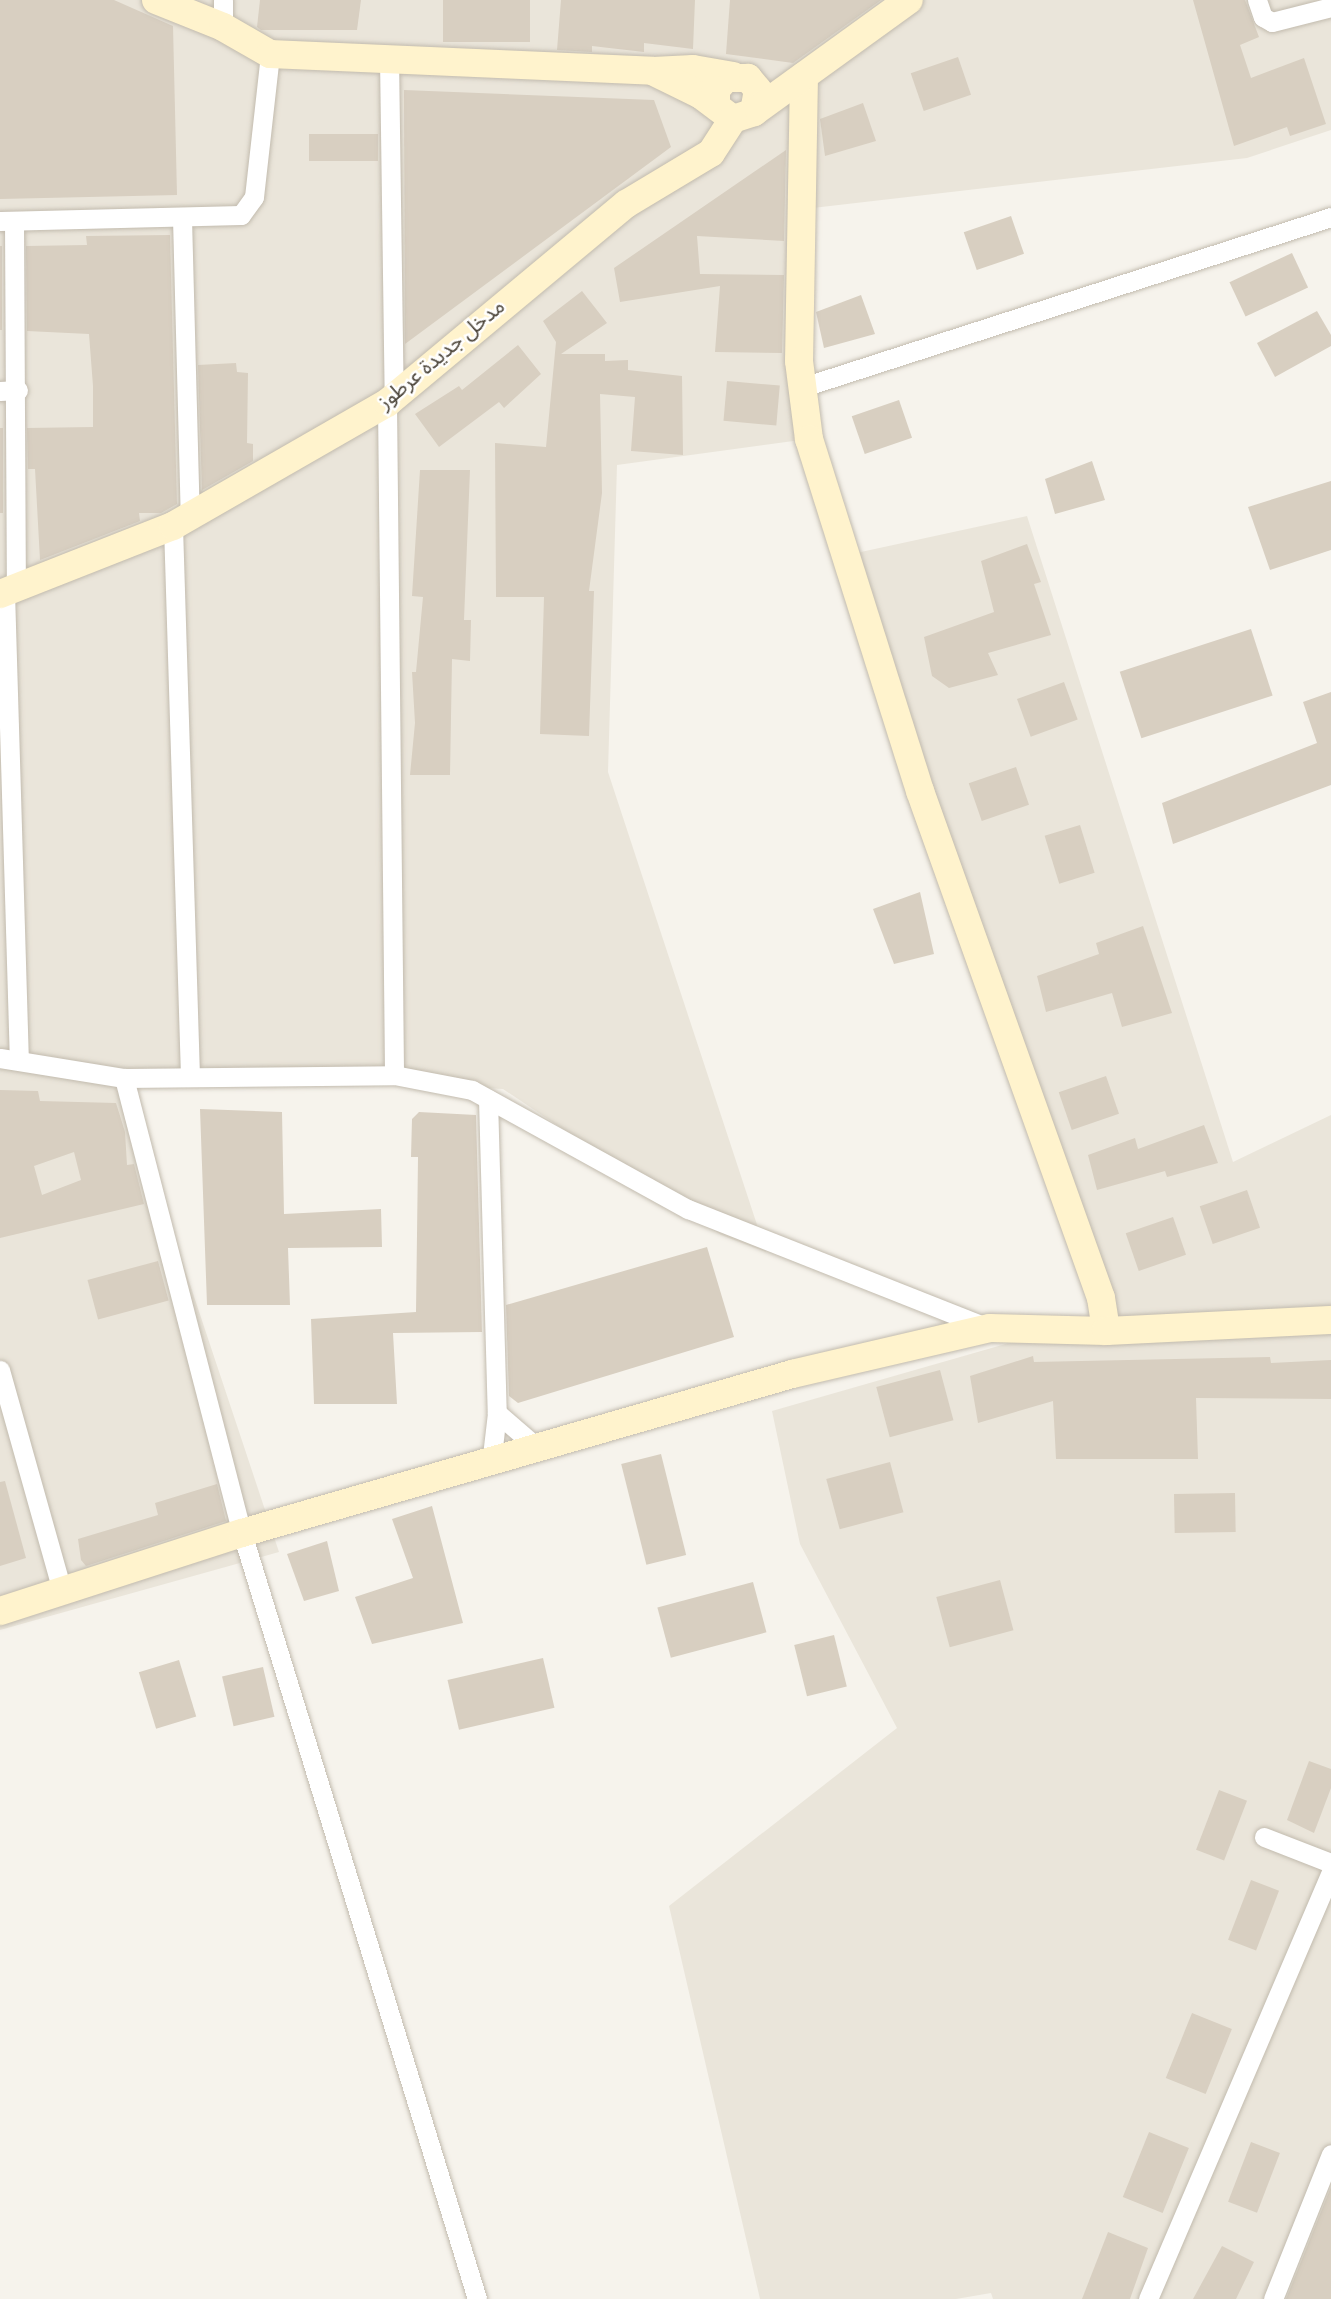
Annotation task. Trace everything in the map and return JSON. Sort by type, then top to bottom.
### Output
[{"type":"street","points":[[156,0],[223,13],[270,54],[653,71],[693,69],[737,76],[804,76]]},
{"type":"street","points":[[734,112],[804,76],[909,0]]},
{"type":"street","points":[[1257,0],[1263,18],[1272,22],[1331,7]]},
{"type":"street","points":[[270,54],[254,197],[241,215],[7,221],[9,1059],[124,1078],[394,1075],[472,1090],[688,1209],[990,1328]]},
{"type":"street","points":[[389,58],[394,1075]]},
{"type":"street","points":[[653,71],[734,112]]},
{"type":"street","points":[[734,112],[720,83],[737,76]]},
{"type":"street","points":[[734,112],[758,90],[737,76]]},
{"type":"street","points":[[804,76],[800,388],[820,478],[920,791],[1101,1298],[1105,1331]]},
{"type":"street","name":"مدخل جديدة عرطوز","points":[[7,591],[181,520],[390,400],[542,269],[626,204],[710,153],[734,112]]},
{"type":"street","points":[[800,388],[1331,217]]},
{"type":"street","points":[[182,218],[181,520],[190,1077]]},
{"type":"street","points":[[124,1078],[242,1533],[477,2299]]},
{"type":"street","points":[[488,1099],[497,1413],[491,1464]]},
{"type":"street","points":[[0,1611],[242,1533],[540,1450],[792,1374],[990,1328],[1105,1331],[1331,1320]]},
{"type":"street","points":[[0,1370],[62,1591]]},
{"type":"street","points":[[497,1413],[540,1450]]},
{"type":"street","points":[[1264,1837],[1331,1863]]},
{"type":"street","points":[[1149,2299],[1331,1871]]},
{"type":"street","points":[[1273,2299],[1331,2154]]},
{"type":"shaded area","points":[[0,0],[1331,0],[1331,130],[1247,158],[804,209],[808,439],[617,465],[608,772],[766,1252],[721,1235],[503,1089],[225,1073],[123,1083],[279,1552],[0,1630]]},
{"type":"shaded area","points":[[1027,516],[1233,1162],[1331,1115],[1331,2299],[993,2299],[991,2293],[956,2299],[760,2299],[669,1906],[897,1728],[800,1544],[772,1411],[1009,1343],[1105,1331],[847,555]]},
{"type":"building","points":[[0,0],[114,0],[173,26],[177,195],[0,199]]},
{"type":"building","points":[[260,0],[361,0],[357,30],[261,30],[257,27]]},
{"type":"building","points":[[443,0],[530,0],[530,42],[443,42]]},
{"type":"building","points":[[561,0],[695,0],[693,49],[644,43],[644,52],[592,46],[592,52],[557,50]]},
{"type":"building","points":[[730,0],[881,0],[793,63],[726,54]]},
{"type":"building","points":[[1193,0],[1245,0],[1259,37],[1240,45],[1251,78],[1304,58],[1326,124],[1290,136],[1287,127],[1234,146]]},
{"type":"building","points":[[958,57],[971,95],[924,111],[911,73]]},
{"type":"building","points":[[404,90],[654,100],[671,147],[405,344]]},
{"type":"building","points":[[863,103],[876,141],[825,156],[820,119]]},
{"type":"building","points":[[309,134],[378,134],[378,161],[309,161]]},
{"type":"building","points":[[786,150],[784,241],[697,236],[700,274],[784,275],[782,353],[715,352],[720,286],[620,302],[614,268]]},
{"type":"building","points":[[1011,216],[1024,254],[977,270],[964,232]]},
{"type":"building","points":[[170,235],[177,504],[161,513],[139,513],[140,521],[40,560],[35,469],[28,469],[27,428],[93,427],[93,386],[89,334],[27,331],[26,246],[87,245],[86,236]]},
{"type":"building","points":[[0,246],[2,246],[0,330]]},
{"type":"building","points":[[1292,253],[1308,287],[1246,317],[1229,282]]},
{"type":"building","points":[[582,291],[607,323],[561,354],[605,354],[605,361],[628,360],[628,370],[682,376],[683,455],[631,451],[635,397],[600,394],[602,493],[589,591],[594,591],[589,736],[540,734],[544,597],[496,597],[495,443],[546,447],[556,342],[543,321]]},
{"type":"building","points":[[861,295],[875,334],[824,348],[816,312]]},
{"type":"building","points":[[1317,311],[1331,335],[1331,346],[1275,377],[1257,343]]},
{"type":"building","points":[[518,345],[541,374],[504,408],[499,402],[439,447],[415,414],[459,386],[462,390]]},
{"type":"building","points":[[236,363],[237,372],[248,373],[247,443],[253,444],[253,461],[202,490],[198,365]]},
{"type":"building","points":[[727,381],[780,386],[776,425],[724,421]]},
{"type":"building","points":[[899,400],[912,438],[865,454],[852,416]]},
{"type":"building","points":[[0,428],[3,428],[3,513],[0,513]]},
{"type":"building","points":[[1092,461],[1105,500],[1055,514],[1045,479]]},
{"type":"building","points":[[420,470],[470,470],[464,620],[471,620],[470,661],[452,659],[450,775],[410,775],[415,723],[412,672],[416,672],[423,597],[412,596]]},
{"type":"building","points":[[1331,481],[1331,550],[1270,570],[1248,507]]},
{"type":"building","points":[[1027,544],[1041,582],[1034,584],[1051,635],[988,653],[998,675],[949,688],[932,676],[924,637],[994,612],[981,561]]},
{"type":"building","points":[[1251,629],[1273,696],[1141,738],[1120,672]]},
{"type":"building","points":[[1064,682],[1078,720],[1031,737],[1017,699]]},
{"type":"building","points":[[1331,692],[1331,785],[1173,844],[1162,803],[1317,743],[1303,702]]},
{"type":"building","points":[[1016,767],[1029,805],[982,821],[969,783]]},
{"type":"building","points":[[1080,825],[1095,873],[1059,884],[1045,836]]},
{"type":"building","points":[[920,892],[934,954],[894,964],[873,909]]},
{"type":"building","points":[[1143,926],[1172,1013],[1122,1027],[1112,993],[1046,1012],[1037,976],[1099,954],[1096,943]]},
{"type":"building","points":[[1106,1076],[1119,1114],[1072,1130],[1059,1092]]},
{"type":"building","points":[[0,1090],[38,1091],[40,1101],[116,1103],[125,1132],[127,1165],[134,1164],[144,1204],[0,1238]],"holes":[[[74,1152],[81,1180],[42,1195],[34,1166]]]},
{"type":"building","points":[[200,1109],[282,1112],[284,1214],[381,1209],[382,1247],[288,1248],[290,1305],[207,1305]]},
{"type":"building","points":[[419,1112],[476,1115],[482,1332],[393,1333],[397,1404],[314,1404],[311,1319],[416,1312],[418,1157],[411,1157],[412,1119]]},
{"type":"building","points":[[1204,1125],[1218,1163],[1167,1177],[1165,1171],[1097,1190],[1088,1155],[1135,1138],[1138,1149]]},
{"type":"building","points":[[1247,1190],[1260,1228],[1213,1244],[1200,1206]]},
{"type":"building","points":[[1173,1217],[1186,1255],[1139,1271],[1126,1233]]},
{"type":"building","points":[[707,1247],[734,1337],[518,1403],[509,1396],[506,1305]]},
{"type":"building","points":[[158,1261],[169,1301],[98,1319],[87,1280]]},
{"type":"building","points":[[1033,1356],[1034,1362],[1270,1357],[1271,1363],[1331,1360],[1331,1399],[1196,1398],[1198,1459],[1056,1459],[1053,1401],[978,1423],[970,1376]]},
{"type":"building","points":[[940,1370],[953,1420],[890,1437],[876,1387]]},
{"type":"building","points":[[661,1454],[686,1555],[646,1565],[621,1464]]},
{"type":"building","points":[[890,1462],[903,1512],[840,1529],[826,1479]]},
{"type":"building","points":[[5,1481],[26,1558],[0,1566],[0,1482]]},
{"type":"building","points":[[217,1484],[226,1521],[86,1566],[81,1560],[78,1539],[158,1515],[155,1503]]},
{"type":"building","points":[[1235,1493],[1236,1532],[1175,1533],[1174,1494]]},
{"type":"building","points":[[432,1506],[463,1623],[372,1644],[355,1597],[413,1578],[392,1519]]},
{"type":"building","points":[[327,1541],[339,1591],[304,1601],[287,1554]]},
{"type":"building","points":[[1000,1580],[1013,1630],[950,1647],[936,1597]]},
{"type":"building","points":[[753,1582],[766,1632],[671,1658],[657,1608]]},
{"type":"building","points":[[834,1635],[847,1686],[807,1696],[794,1645]]},
{"type":"building","points":[[543,1658],[554,1708],[459,1730],[448,1680]]},
{"type":"building","points":[[179,1660],[196,1716],[156,1729],[139,1672]]},
{"type":"building","points":[[263,1667],[274,1717],[234,1726],[222,1676]]},
{"type":"building","points":[[1309,1761],[1331,1769],[1331,1788],[1314,1833],[1287,1820]]},
{"type":"building","points":[[1219,1790],[1247,1801],[1224,1861],[1196,1850]]},
{"type":"building","points":[[1251,1880],[1279,1891],[1256,1951],[1228,1940]]},
{"type":"building","points":[[1192,2013],[1232,2029],[1206,2094],[1166,2078]]},
{"type":"building","points":[[1149,2132],[1189,2148],[1163,2213],[1123,2197]]},
{"type":"building","points":[[1251,2142],[1280,2153],[1257,2213],[1228,2202]]},
{"type":"building","points":[[1331,2187],[1331,2299],[1286,2299]]},
{"type":"building","points":[[1108,2232],[1148,2248],[1130,2299],[1082,2299]]},
{"type":"building","points":[[1222,2246],[1254,2262],[1236,2299],[1193,2299]]}]
